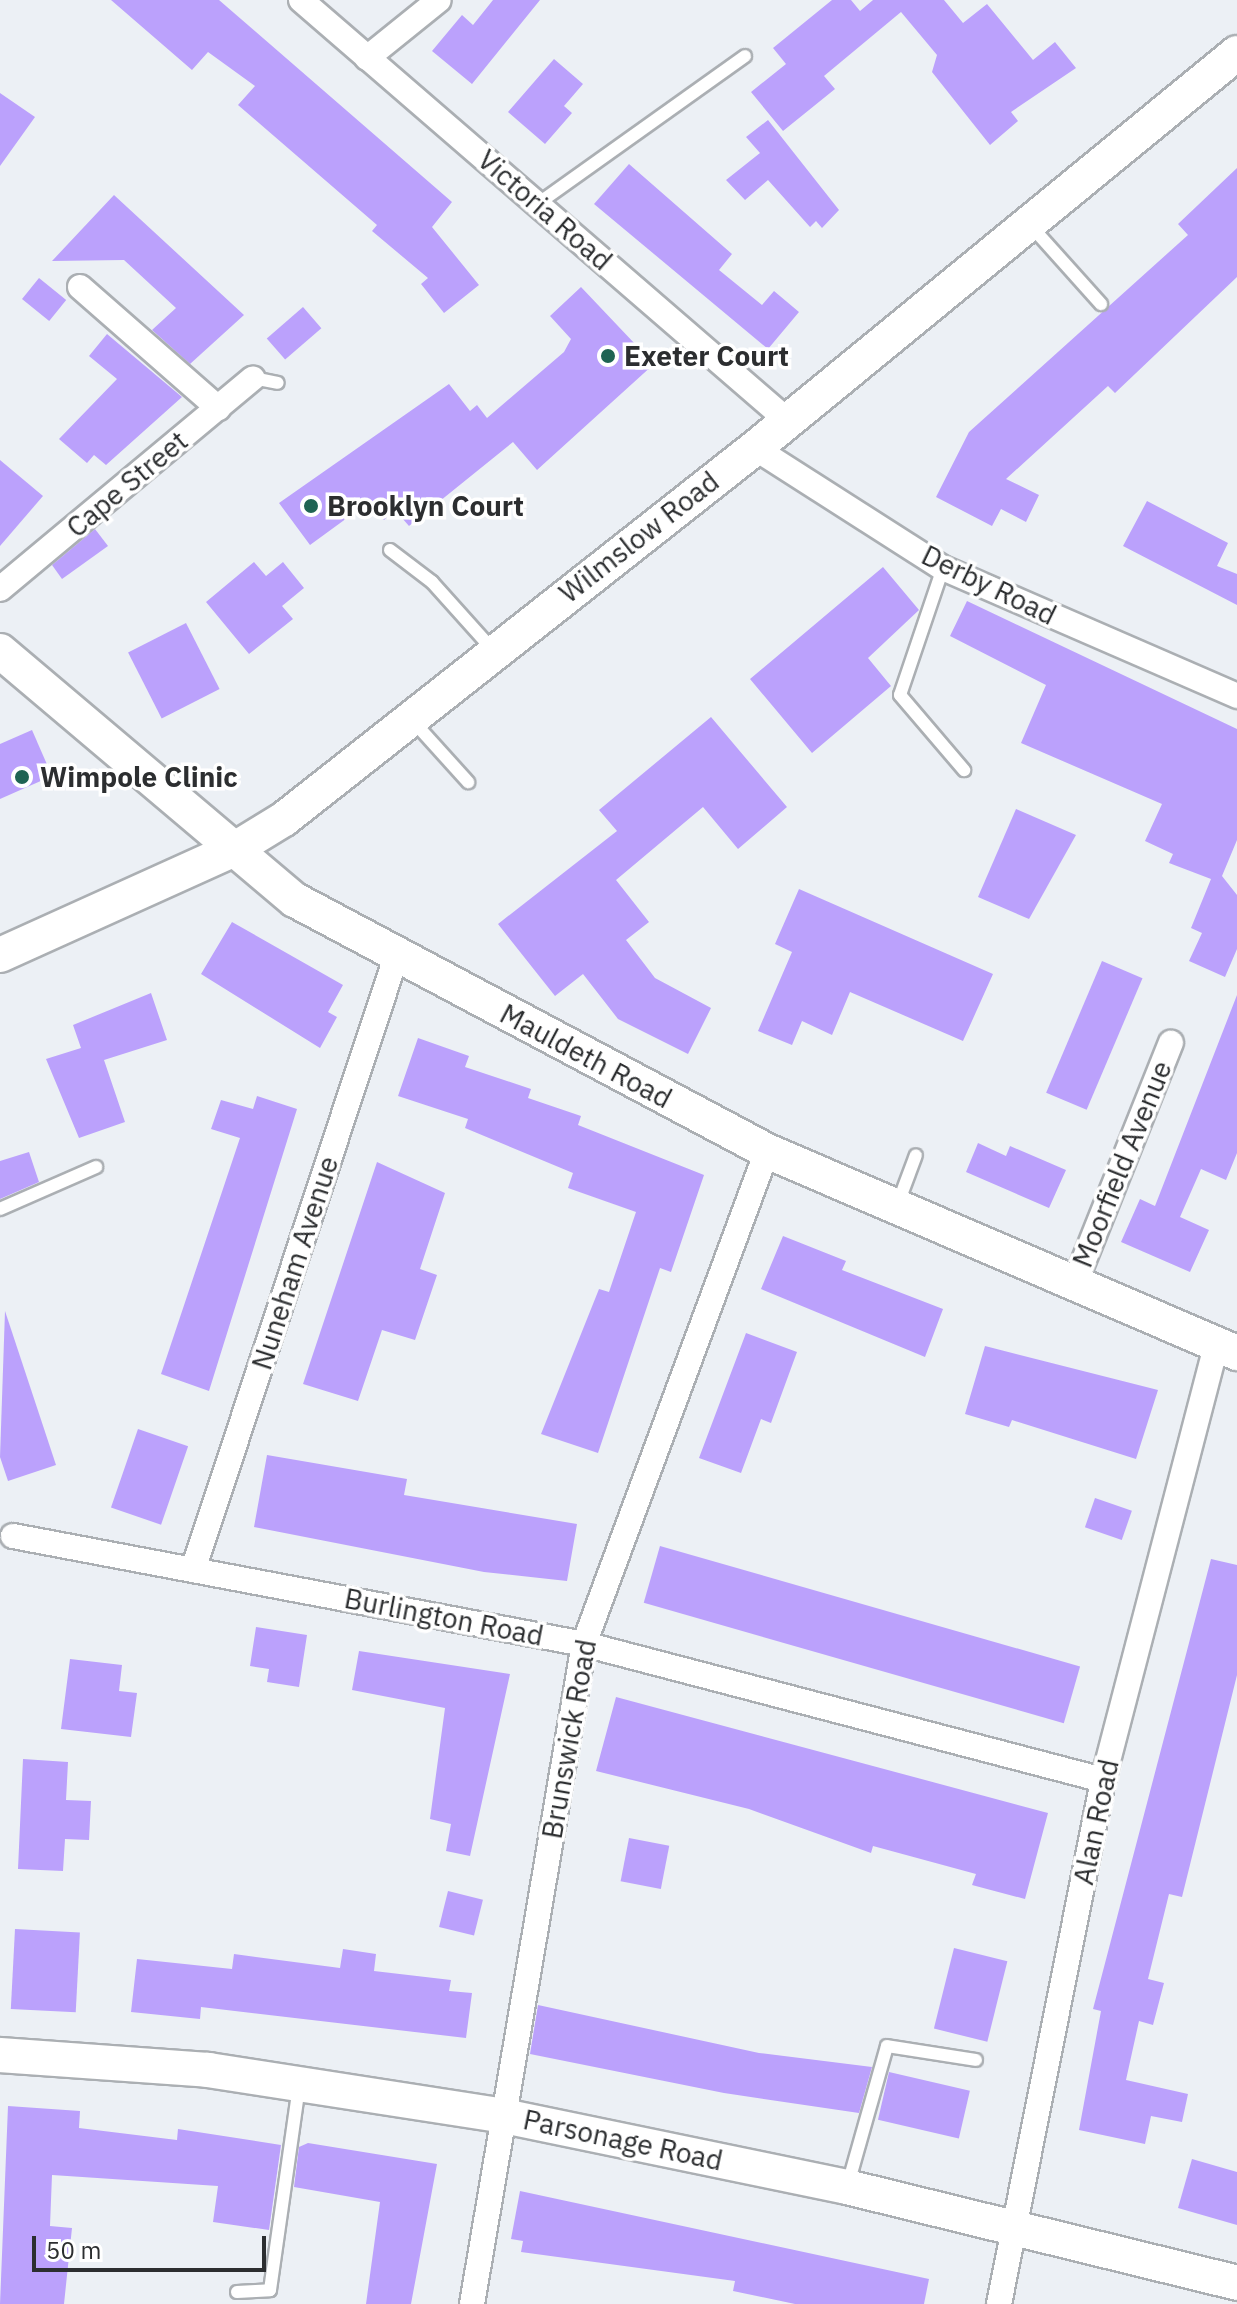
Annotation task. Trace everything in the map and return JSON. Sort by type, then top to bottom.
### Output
[{"type":"street","name":"Victoria Road","points":[[301,0],[788,421]]},
{"type":"street","points":[[367,58],[439,0]]},
{"type":"street","name":"Wilmslow Road","points":[[0,955],[235,849],[410,718],[755,448],[1237,53]]},
{"type":"street","points":[[80,287],[218,408]]},
{"type":"street","name":"Cape Street","points":[[0,589],[253,378]]},
{"type":"street","name":"Derby Road","points":[[755,448],[943,568],[1237,696]]},
{"type":"street","name":"Mauldeth Road","points":[[0,651],[295,900],[396,957],[767,1151],[1226,1349]]},
{"type":"street","name":"Nuneham Avenue","points":[[193,1570],[396,957]]},
{"type":"street","name":"Moorfield Avenue","points":[[1074,1285],[1171,1043]]},
{"type":"street","name":"Brunswick Road","points":[[472,2304],[584,1644],[767,1151]]},
{"type":"street","name":"Alan Road","points":[[999,2304],[1103,1780],[1226,1349]]},
{"type":"street","name":"Burlington Road","points":[[13,1536],[584,1644],[1103,1780]]},
{"type":"street","name":"Parsonage Road","points":[[0,2055],[300,2082],[504,2116],[847,2187],[1237,2283]]},
{"type":"lane","points":[[539,203],[745,56]]},
{"type":"lane","points":[[1029,224],[1101,304]]},
{"type":"lane","points":[[253,378],[278,383]]},
{"type":"lane","points":[[390,550],[432,582],[493,650]]},
{"type":"lane","points":[[943,568],[900,695],[964,770]]},
{"type":"lane","points":[[410,718],[468,782]]},
{"type":"lane","points":[[896,1209],[916,1155]]},
{"type":"lane","points":[[0,1209],[96,1167]]},
{"type":"lane","points":[[847,2187],[887,2046],[976,2060]]},
{"type":"lane","points":[[237,2292],[270,2290],[300,2082]]},
{"type":"building","points":[[111,0],[219,0],[452,202],[432,227],[479,285],[444,313],[421,284],[428,278],[372,231],[377,225],[238,105],[255,86],[208,52],[192,70]]},
{"type":"building","points":[[493,0],[540,0],[472,84],[432,51],[462,15],[473,25]]},
{"type":"building","points":[[832,0],[851,0],[860,11],[873,0],[944,0],[963,23],[987,4],[1033,60],[1055,42],[1076,68],[1011,112],[1018,121],[990,145],[932,72],[937,55],[901,12],[824,76],[835,89],[783,131],[751,92],[786,64],[773,48]]},
{"type":"building","points":[[554,59],[583,84],[564,106],[572,113],[545,144],[508,112]]},
{"type":"building","points":[[0,93],[35,117],[0,166]]},
{"type":"building","points":[[768,120],[839,210],[822,228],[816,221],[810,227],[768,180],[745,200],[726,180],[760,153],[746,137]]},
{"type":"building","points":[[629,164],[732,254],[719,270],[762,305],[774,291],[799,312],[768,349],[594,204]]},
{"type":"building","points":[[1237,168],[1237,277],[1115,393],[1108,386],[1006,479],[1039,495],[1026,522],[1001,509],[992,526],[936,497],[969,432],[1188,235],[1178,224]]},
{"type":"building","points":[[114,195],[244,315],[190,364],[152,330],[176,308],[124,260],[52,261]]},
{"type":"building","points":[[39,278],[66,300],[49,321],[22,299]]},
{"type":"building","points":[[581,287],[654,364],[537,470],[513,442],[409,526],[395,510],[384,520],[369,502],[310,545],[279,503],[449,384],[470,411],[477,405],[487,418],[564,352],[571,339],[550,316]]},
{"type":"building","points":[[303,307],[321,328],[285,360],[267,338]]},
{"type":"building","points":[[107,334],[182,397],[106,465],[94,455],[87,463],[59,439],[117,379],[89,356]]},
{"type":"building","points":[[0,460],[43,496],[0,546]]},
{"type":"building","points":[[1147,501],[1228,543],[1217,566],[1237,574],[1237,605],[1123,546]]},
{"type":"building","points":[[95,529],[108,546],[62,579],[52,565]]},
{"type":"building","points":[[254,562],[266,576],[283,562],[304,588],[282,606],[293,619],[249,654],[206,602]]},
{"type":"building","points":[[883,567],[919,610],[868,658],[891,686],[812,753],[750,679]]},
{"type":"building","points":[[967,601],[1237,729],[1237,840],[1222,876],[1237,895],[1237,949],[1225,977],[1189,961],[1202,933],[1191,928],[1211,879],[1169,863],[1173,854],[1145,841],[1162,804],[1021,743],[1046,685],[950,636]]},
{"type":"building","points":[[186,623],[220,689],[162,718],[128,653]]},
{"type":"building","points":[[711,717],[787,807],[738,849],[703,807],[616,880],[649,922],[626,940],[655,978],[711,1008],[688,1054],[618,1019],[583,974],[555,996],[498,924],[617,831],[599,810]]},
{"type":"building","points":[[32,730],[52,776],[0,799],[0,744]]},
{"type":"building","points":[[1016,809],[1076,835],[1029,919],[978,897]]},
{"type":"building","points":[[799,889],[993,974],[963,1041],[850,992],[832,1035],[802,1021],[792,1045],[758,1031],[792,952],[775,944]]},
{"type":"building","points":[[232,922],[343,985],[328,1012],[337,1017],[320,1048],[201,974]]},
{"type":"building","points":[[1102,961],[1143,978],[1087,1110],[1046,1093]]},
{"type":"building","points":[[151,993],[167,1040],[104,1060],[125,1122],[79,1138],[46,1059],[81,1048],[73,1025]]},
{"type":"building","points":[[1237,995],[1237,1153],[1226,1180],[1201,1169],[1180,1217],[1209,1230],[1190,1272],[1121,1242],[1140,1199],[1155,1206]]},
{"type":"building","points":[[418,1038],[469,1056],[465,1067],[531,1089],[528,1098],[581,1116],[578,1125],[704,1175],[671,1272],[660,1268],[598,1453],[541,1434],[599,1289],[609,1292],[636,1212],[568,1188],[573,1173],[465,1128],[468,1119],[398,1096]]},
{"type":"building","points":[[257,1096],[297,1109],[209,1391],[161,1374],[240,1138],[211,1129],[221,1100],[253,1109]]},
{"type":"building","points":[[978,1143],[1006,1156],[1010,1146],[1066,1170],[1049,1208],[966,1172]]},
{"type":"building","points":[[29,1152],[39,1182],[0,1199],[0,1161]]},
{"type":"building","points":[[377,1162],[445,1193],[420,1269],[437,1275],[415,1340],[382,1330],[358,1401],[303,1384]]},
{"type":"building","points":[[783,1236],[846,1261],[842,1270],[943,1309],[925,1357],[761,1289]]},
{"type":"building","points":[[5,1311],[56,1465],[8,1481],[0,1457]]},
{"type":"building","points":[[746,1333],[797,1352],[771,1423],[761,1419],[741,1473],[699,1458]]},
{"type":"building","points":[[985,1346],[1158,1390],[1136,1459],[1012,1420],[1009,1427],[965,1414]]},
{"type":"building","points":[[138,1429],[188,1446],[161,1525],[111,1507]]},
{"type":"building","points":[[267,1455],[407,1479],[404,1495],[577,1524],[567,1581],[484,1572],[254,1527]]},
{"type":"building","points":[[1095,1498],[1132,1511],[1122,1540],[1085,1527]]},
{"type":"building","points":[[660,1546],[1080,1666],[1064,1723],[644,1603]]},
{"type":"building","points":[[1211,1559],[1237,1565],[1237,1675],[1182,1897],[1169,1894],[1148,1979],[1164,1983],[1153,2025],[1139,2021],[1126,2080],[1188,2094],[1182,2122],[1151,2116],[1145,2144],[1079,2130],[1101,2011],[1093,2009]]},
{"type":"building","points":[[256,1627],[307,1635],[299,1687],[267,1682],[269,1669],[250,1666]]},
{"type":"building","points":[[359,1651],[510,1674],[470,1856],[446,1851],[451,1824],[430,1819],[445,1708],[352,1690]]},
{"type":"building","points":[[70,1659],[122,1665],[119,1691],[137,1693],[131,1737],[61,1729]]},
{"type":"building","points":[[616,1697],[1048,1813],[1025,1899],[972,1885],[976,1874],[873,1846],[871,1853],[749,1809],[596,1771]]},
{"type":"building","points":[[23,1759],[68,1762],[66,1800],[91,1801],[89,1840],[65,1839],[63,1871],[18,1869]]},
{"type":"building","points":[[629,1838],[669,1846],[661,1889],[621,1881]]},
{"type":"building","points":[[448,1891],[483,1900],[474,1936],[439,1927]]},
{"type":"building","points":[[15,1929],[80,1932],[76,2012],[11,2009]]},
{"type":"building","points":[[954,1948],[1007,1961],[987,2042],[934,2029]]},
{"type":"building","points":[[343,1949],[376,1954],[374,1971],[451,1980],[449,1991],[472,1993],[466,2038],[201,2007],[200,2019],[131,2012],[137,1959],[232,1969],[234,1954],[340,1968]]},
{"type":"building","points":[[538,2005],[759,2053],[872,2067],[859,2113],[724,2093],[530,2054]]},
{"type":"building","points":[[889,2072],[970,2091],[959,2138],[878,2120]]},
{"type":"building","points":[[8,2106],[80,2111],[79,2128],[177,2140],[178,2129],[281,2145],[269,2230],[213,2222],[218,2186],[52,2175],[50,2226],[72,2228],[64,2304],[0,2304]]},
{"type":"building","points":[[308,2143],[437,2164],[411,2304],[366,2304],[380,2202],[294,2187],[299,2147]]},
{"type":"building","points":[[1192,2159],[1237,2172],[1237,2225],[1178,2208]]},
{"type":"building","points":[[520,2191],[929,2279],[924,2304],[795,2304],[733,2291],[735,2281],[521,2252],[523,2241],[511,2239]]},
{"type":"place","name":"Exeter Court","points":[[608,356]]},
{"type":"place","name":"Brooklyn Court","points":[[311,506]]},
{"type":"place","name":"Wimpole Clinic","points":[[22,777]]}]
